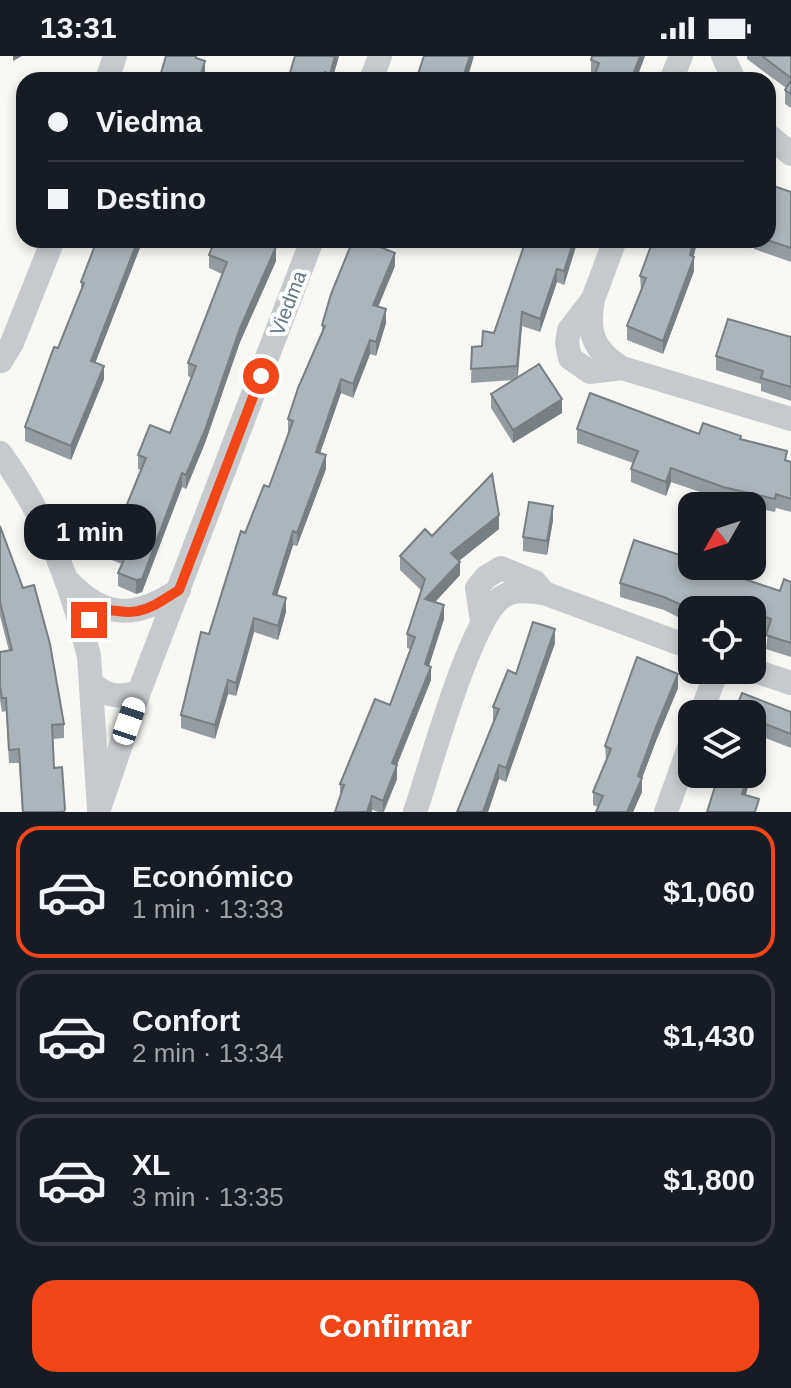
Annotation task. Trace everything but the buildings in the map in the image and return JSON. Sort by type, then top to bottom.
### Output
[{"type":"street","points":[[0,362],[12,343],[50,248]]},
{"type":"street","name":"Viedma","points":[[157,646],[309,248]]},
{"type":"street","points":[[612,248],[593,299],[569,330],[567,343],[570,358],[590,372],[622,368],[791,419]]},
{"type":"street","points":[[0,453],[41,519],[68,581],[84,635],[91,683],[99,810]]},
{"type":"street","points":[[68,581],[86,600],[133,613],[149,620],[155,629],[157,646],[99,810]]},
{"type":"street","points":[[133,613],[179,590]]},
{"type":"street","points":[[415,812],[482,621],[505,595],[524,591],[544,593],[678,643]]},
{"type":"street","points":[[84,635],[89,620],[96,612],[107,608]]},
{"type":"street","points":[[766,675],[791,683]]},
{"type":"street","points":[[91,683],[105,694],[119,697],[139,692]]},
{"type":"street","points":[[666,812],[678,778]]},
{"type":"route","points":[[89,620],[96,612],[107,608],[133,613],[147,609],[179,590],[261,376]]}]
